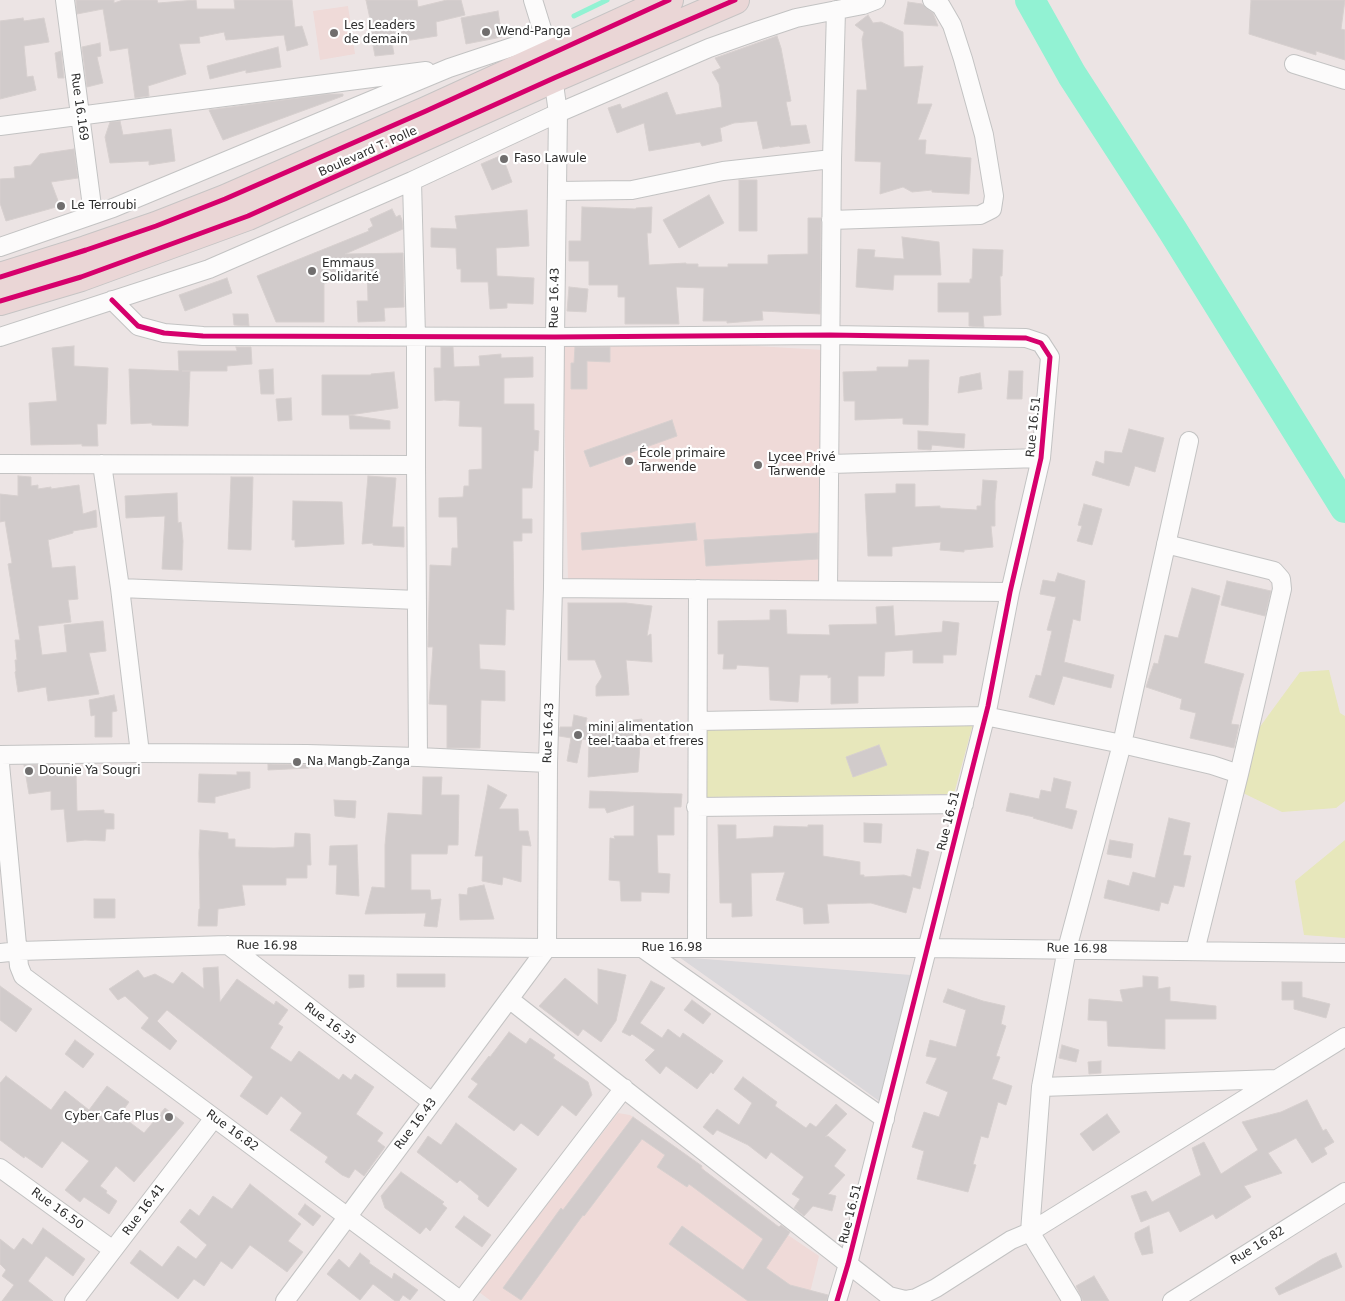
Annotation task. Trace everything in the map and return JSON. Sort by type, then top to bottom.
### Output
[{"type":"highway","name":"Boulevard T. Polle","points":[[0,277],[112,241],[225,199],[550,56],[669,0]]},
{"type":"highway","name":"Boulevard T. Polle","points":[[0,301],[90,273],[248,216],[550,56],[735,0]]},
{"type":"street","name":"Rue 16.169","points":[[65,0],[93,214]]},
{"type":"street","name":"Rue 16.43","points":[[285,1301],[546,948],[548,763],[553,588],[558,113],[550,56],[533,0]]},
{"type":"street","points":[[0,337],[209,269],[412,181],[558,113],[709,48],[756,30],[796,18],[863,5],[876,0]]},
{"type":"street","points":[[831,220],[980,215],[992,209],[994,196],[984,135],[964,59],[952,25],[941,6],[932,0]]},
{"type":"street","points":[[828,590],[831,220],[836,10]]},
{"type":"street","points":[[0,126],[550,56]]},
{"type":"street","points":[[1294,64],[1345,80]]},
{"type":"street","points":[[0,247],[113,208],[449,68]]},
{"type":"street","points":[[557,191],[632,190],[722,171],[832,159]]},
{"type":"street","points":[[412,181],[416,337],[418,756]]},
{"type":"street","points":[[112,300],[138,326],[164,333],[203,336],[555,337],[830,335]]},
{"type":"street","name":"Rue 16.51","points":[[830,335],[1026,338],[1041,343],[1050,357],[1042,458],[1010,592],[985,716],[885,1119],[837,1301]]},
{"type":"street","points":[[1072,1301],[1030,1232],[1041,1087],[1067,949],[1122,744],[1190,441]]},
{"type":"street","points":[[830,464],[1042,458]]},
{"type":"street","points":[[0,464],[416,464]]},
{"type":"street","points":[[102,464],[120,588],[140,752]]},
{"type":"street","points":[[1166,544],[1274,571],[1281,579],[1282,589],[1195,951]]},
{"type":"street","points":[[120,588],[417,600]]},
{"type":"street","points":[[553,588],[1010,592]]},
{"type":"street","points":[[697,948],[698,589]]},
{"type":"street","points":[[698,721],[985,716],[1122,744],[1220,767],[1239,774]]},
{"type":"street","points":[[0,755],[140,752],[307,754],[418,756],[548,763]]},
{"type":"street","name":"Rue 16.82","points":[[0,771],[19,966],[23,976],[461,1301]]},
{"type":"street","points":[[696,807],[964,804]]},
{"type":"street","name":"Rue 16.98","points":[[0,953],[228,945],[546,948],[928,948],[1345,953]]},
{"type":"street","name":"Rue 16.35","points":[[228,945],[432,1102]]},
{"type":"street","points":[[642,948],[885,1119]]},
{"type":"street","points":[[509,999],[889,1296],[904,1300],[916,1298],[936,1288],[1011,1240],[1030,1232],[1345,1038]]},
{"type":"street","points":[[1041,1087],[1276,1079]]},
{"type":"street","points":[[461,1301],[624,1088]]},
{"type":"street","name":"Rue 16.41","points":[[74,1301],[214,1118]]},
{"type":"street","name":"Rue 16.50","points":[[0,1168],[113,1250]]},
{"type":"street","name":"Rue 16.82","points":[[1172,1301],[1345,1192]]},
{"type":"shaded area","name":"Les Leaders de demain","points":[[348,6],[355,54],[320,60],[313,11]]},
{"type":"shaded area","points":[[689,342],[823,350],[824,581],[696,579],[568,583],[563,343]]},
{"type":"shaded area","points":[[679,957],[911,975],[879,1101],[772,1023]]},
{"type":"shaded area","points":[[618,1113],[630,1115],[702,1166],[705,1171],[788,1235],[819,1256],[808,1301],[491,1301],[479,1292]]},
{"type":"green space","points":[[1329,670],[1340,713],[1345,716],[1345,801],[1336,808],[1282,812],[1243,793],[1251,739],[1300,672]]},
{"type":"green space","points":[[973,724],[954,794],[706,797],[705,729]]},
{"type":"green space","points":[[1345,840],[1345,938],[1304,935],[1295,881]]},
{"type":"building","points":[[76,0],[114,0],[114,3],[123,0],[157,0],[158,3],[196,0],[197,9],[235,9],[234,0],[292,0],[295,27],[302,26],[308,45],[287,51],[284,35],[226,40],[224,32],[199,37],[200,43],[179,44],[186,74],[148,86],[149,96],[135,98],[128,48],[110,51],[103,9],[77,14]]},
{"type":"building","points":[[366,0],[417,0],[418,7],[447,0],[461,0],[465,15],[436,22],[437,36],[392,43],[394,54],[375,56]]},
{"type":"building","points":[[1251,0],[1345,0],[1341,29],[1345,30],[1345,60],[1316,51],[1316,55],[1249,34]]},
{"type":"building","points":[[908,2],[922,4],[933,13],[938,26],[904,24]]},
{"type":"building","points":[[498,11],[502,37],[466,44],[461,18]]},
{"type":"building","points":[[868,15],[873,23],[881,22],[903,32],[904,67],[923,66],[917,104],[932,104],[918,140],[926,140],[925,154],[971,158],[969,194],[932,192],[932,190],[912,192],[903,187],[880,194],[881,162],[855,161],[857,90],[867,90],[862,39],[864,32],[855,25]]},
{"type":"building","points":[[23,18],[24,21],[44,18],[49,42],[24,46],[27,77],[33,76],[36,90],[0,99],[0,21]]},
{"type":"building","points":[[777,36],[791,101],[786,102],[791,126],[806,125],[810,143],[763,149],[757,121],[734,123],[720,128],[722,141],[702,146],[700,142],[649,151],[644,123],[617,133],[608,108],[620,104],[622,109],[667,92],[676,115],[722,107],[719,84],[712,72],[721,68],[715,58]]},
{"type":"building","points":[[100,43],[101,56],[97,57],[103,83],[87,87],[82,47]]},
{"type":"building","points":[[278,47],[281,67],[246,73],[246,70],[210,79],[207,66]]},
{"type":"building","points":[[61,51],[64,78],[58,78],[55,53]]},
{"type":"building","points":[[328,94],[343,94],[343,96],[223,140],[209,110]]},
{"type":"building","points":[[120,121],[123,135],[171,129],[175,161],[149,165],[149,161],[110,163],[105,137],[110,122]]},
{"type":"building","points":[[74,149],[78,178],[51,182],[60,206],[6,221],[0,203],[0,179],[15,178],[14,167],[31,165],[40,154]]},
{"type":"building","points":[[502,155],[512,182],[492,190],[481,164]]},
{"type":"building","points":[[739,180],[757,180],[757,231],[739,231]]},
{"type":"building","points":[[709,195],[724,223],[679,248],[663,220]]},
{"type":"building","points":[[582,207],[636,209],[652,207],[651,233],[647,233],[649,265],[686,263],[698,264],[698,267],[728,267],[728,264],[768,264],[768,255],[808,254],[808,218],[821,218],[820,314],[762,311],[763,320],[727,323],[727,321],[703,321],[704,288],[676,287],[679,324],[625,324],[625,297],[618,297],[618,285],[589,285],[589,261],[569,261],[569,241],[581,241]]},
{"type":"building","points":[[392,209],[396,217],[400,215],[403,229],[345,254],[403,253],[404,307],[384,308],[385,321],[358,322],[357,301],[368,301],[367,266],[324,284],[324,322],[276,322],[257,276],[369,231],[368,229],[373,226],[370,219]]},
{"type":"building","points":[[527,210],[529,246],[496,248],[497,276],[534,278],[533,304],[507,303],[507,308],[490,309],[488,282],[461,282],[461,269],[457,269],[456,248],[431,247],[431,228],[457,229],[455,216]]},
{"type":"building","points":[[902,237],[939,242],[941,275],[894,275],[893,290],[856,287],[858,249],[875,250],[874,257],[904,259]]},
{"type":"building","points":[[973,249],[1003,250],[1002,276],[1000,276],[1001,315],[983,316],[984,327],[969,326],[969,312],[938,312],[938,283],[970,283],[970,279],[972,279]]},
{"type":"building","points":[[227,278],[232,293],[185,311],[179,295]]},
{"type":"building","points":[[569,287],[588,289],[586,312],[567,311]]},
{"type":"building","points":[[233,314],[248,314],[249,326],[234,325]]},
{"type":"building","points":[[74,346],[74,366],[108,368],[106,424],[97,424],[98,446],[82,446],[82,444],[31,445],[29,403],[57,401],[52,348]]},
{"type":"building","points":[[236,347],[251,347],[252,364],[227,366],[227,371],[190,371],[188,426],[152,425],[152,423],[131,424],[129,369],[179,371],[178,351],[237,351]]},
{"type":"building","points":[[441,347],[453,347],[454,367],[480,366],[479,356],[501,354],[501,358],[533,357],[533,377],[504,378],[504,404],[534,404],[534,430],[539,431],[538,451],[534,450],[532,488],[522,488],[522,519],[532,519],[532,533],[522,533],[522,541],[513,541],[514,610],[506,609],[505,645],[479,644],[480,669],[505,671],[505,701],[481,700],[480,748],[447,748],[447,705],[429,704],[433,647],[428,647],[430,565],[451,566],[452,548],[458,548],[457,517],[439,517],[439,498],[463,497],[464,486],[469,486],[469,470],[482,469],[482,427],[459,426],[460,401],[435,401],[434,368],[441,368]]},
{"type":"building","points":[[575,347],[610,347],[610,362],[587,361],[587,389],[571,389],[571,363],[574,363]]},
{"type":"building","points":[[909,360],[929,360],[928,425],[903,424],[903,418],[855,420],[855,401],[844,401],[843,372],[877,371],[877,367],[908,367]]},
{"type":"building","points":[[273,369],[274,394],[261,394],[259,370]]},
{"type":"building","points":[[1009,371],[1023,371],[1022,399],[1007,399]]},
{"type":"building","points":[[394,372],[398,408],[349,415],[322,415],[322,375],[371,375]]},
{"type":"building","points":[[980,373],[982,389],[958,393],[960,377]]},
{"type":"building","points":[[291,398],[292,420],[278,421],[276,399]]},
{"type":"building","points":[[349,415],[390,421],[390,429],[350,429]]},
{"type":"building","points":[[672,420],[677,436],[590,467],[584,451]]},
{"type":"building","points":[[1129,429],[1164,438],[1155,472],[1135,466],[1129,486],[1092,475],[1096,461],[1104,464],[1105,451],[1122,453]]},
{"type":"building","points":[[918,431],[965,434],[964,448],[932,445],[931,450],[918,449]]},
{"type":"building","points":[[18,476],[31,477],[31,486],[38,485],[38,489],[79,485],[83,514],[96,510],[97,527],[73,531],[73,533],[48,540],[52,568],[75,566],[78,599],[68,600],[71,622],[38,626],[42,655],[67,652],[64,625],[103,621],[106,651],[89,653],[99,694],[48,701],[46,687],[18,692],[15,672],[15,660],[17,660],[15,640],[20,640],[8,564],[12,563],[5,521],[0,522],[0,494],[18,496]]},
{"type":"building","points":[[368,476],[396,478],[392,527],[404,527],[404,547],[373,545],[373,543],[362,544]]},
{"type":"building","points":[[231,477],[253,477],[251,550],[228,549]]},
{"type":"building","points":[[983,480],[997,481],[995,526],[991,526],[993,547],[964,550],[964,552],[940,550],[941,542],[892,547],[892,556],[868,556],[865,494],[896,493],[896,484],[915,484],[915,507],[940,506],[940,508],[977,510],[977,506],[981,506]]},
{"type":"building","points":[[177,493],[178,523],[181,522],[183,541],[182,570],[162,569],[165,516],[126,518],[125,496]]},
{"type":"building","points":[[293,501],[342,502],[344,544],[295,547],[295,540],[292,540]]},
{"type":"building","points":[[1084,504],[1102,509],[1092,545],[1077,541],[1082,526],[1078,525]]},
{"type":"building","points":[[695,523],[697,540],[582,550],[581,533]]},
{"type":"building","points":[[818,533],[818,559],[706,566],[704,540]]},
{"type":"building","points":[[1058,573],[1085,581],[1080,621],[1073,619],[1064,662],[1114,675],[1111,688],[1063,676],[1054,705],[1029,697],[1036,675],[1041,676],[1052,631],[1047,630],[1056,597],[1040,594],[1043,580],[1055,582]]},
{"type":"building","points":[[1227,581],[1271,591],[1265,616],[1221,605]]},
{"type":"building","points":[[1192,588],[1220,596],[1204,663],[1244,674],[1231,724],[1239,725],[1234,748],[1190,738],[1196,713],[1180,709],[1182,699],[1146,687],[1154,663],[1158,664],[1165,635],[1178,638]]},
{"type":"building","points":[[568,603],[626,603],[652,606],[647,636],[651,634],[652,662],[626,660],[629,695],[596,696],[596,686],[602,677],[595,660],[568,660]]},
{"type":"building","points":[[893,606],[895,636],[942,632],[943,621],[959,623],[956,655],[943,655],[943,663],[913,663],[913,650],[885,652],[884,676],[858,676],[858,703],[831,704],[831,677],[828,678],[828,675],[800,675],[798,702],[770,700],[769,667],[737,665],[736,669],[723,669],[724,654],[718,654],[718,621],[770,620],[770,610],[786,610],[787,634],[830,635],[829,625],[877,624],[876,607]]},
{"type":"building","points":[[114,695],[117,711],[112,712],[112,737],[95,737],[95,715],[91,716],[89,700]]},
{"type":"building","points":[[574,715],[587,718],[585,726],[619,725],[618,722],[642,719],[638,772],[588,777],[589,740],[582,739],[577,763],[567,761],[571,738],[559,736],[560,727],[572,727]]},
{"type":"building","points":[[879,745],[887,765],[853,777],[846,757]]},
{"type":"building","points":[[268,764],[309,765],[309,768],[268,770]]},
{"type":"building","points":[[24,765],[54,765],[55,771],[76,772],[77,811],[104,810],[104,813],[114,814],[114,829],[106,829],[105,841],[85,840],[67,842],[64,809],[51,810],[51,791],[29,794]]},
{"type":"building","points":[[237,772],[250,772],[250,788],[215,797],[215,803],[198,802],[199,774],[237,775]]},
{"type":"building","points":[[423,777],[442,777],[441,795],[459,795],[458,845],[448,845],[447,854],[411,854],[411,890],[430,890],[431,900],[441,899],[437,927],[424,926],[426,913],[365,914],[372,887],[385,888],[385,845],[388,813],[422,815]]},
{"type":"building","points":[[1054,778],[1071,782],[1065,808],[1077,811],[1072,829],[1034,817],[1006,811],[1010,793],[1039,799],[1041,790],[1051,792]]},
{"type":"building","points":[[488,785],[507,795],[499,809],[518,809],[519,831],[528,831],[531,846],[522,845],[521,882],[503,877],[502,885],[482,881],[483,856],[475,856]]},
{"type":"building","points":[[590,791],[682,794],[681,807],[674,807],[674,835],[657,835],[658,873],[670,874],[669,893],[641,892],[641,901],[621,901],[620,881],[609,880],[610,838],[615,839],[614,836],[634,836],[634,805],[607,813],[605,808],[589,808]]},
{"type":"building","points":[[334,800],[356,801],[355,818],[335,816]]},
{"type":"building","points":[[1169,818],[1190,823],[1183,855],[1191,856],[1184,887],[1174,885],[1168,904],[1161,902],[1159,911],[1104,898],[1108,880],[1129,886],[1133,872],[1155,878]]},
{"type":"building","points":[[864,823],[882,824],[881,843],[864,842]]},
{"type":"building","points":[[718,825],[736,825],[736,839],[773,837],[774,826],[808,827],[808,825],[823,825],[823,856],[860,862],[860,875],[864,875],[864,877],[904,875],[911,877],[917,849],[929,852],[920,889],[913,887],[906,913],[871,903],[827,904],[829,923],[804,924],[803,908],[776,900],[785,872],[751,873],[752,916],[732,917],[732,903],[720,903]]},
{"type":"building","points":[[200,830],[228,833],[228,839],[235,839],[235,847],[294,847],[295,833],[310,834],[311,865],[307,865],[307,878],[286,878],[286,885],[242,885],[245,905],[218,909],[217,926],[198,926],[200,909]]},
{"type":"building","points":[[1110,840],[1133,844],[1131,858],[1107,854]]},
{"type":"building","points":[[357,845],[359,896],[336,894],[337,865],[329,865],[330,846]]},
{"type":"building","points":[[484,885],[494,919],[460,920],[459,894],[467,895],[468,888]]},
{"type":"building","points":[[94,899],[115,899],[115,918],[94,918]]},
{"type":"building","points":[[218,967],[220,1002],[237,979],[274,1005],[276,1001],[288,1010],[278,1024],[283,1027],[270,1048],[291,1062],[299,1051],[339,1080],[343,1074],[351,1080],[355,1074],[374,1087],[356,1114],[383,1133],[377,1141],[385,1147],[364,1176],[355,1169],[349,1178],[342,1175],[325,1162],[328,1157],[290,1130],[302,1113],[281,1096],[267,1115],[240,1096],[253,1077],[167,1010],[157,1021],[177,1041],[170,1050],[141,1028],[149,1018],[125,996],[118,1000],[109,989],[138,970],[144,978],[155,974],[173,984],[182,972],[204,989],[203,968]]},
{"type":"building","points":[[598,969],[626,975],[616,1021],[601,1042],[583,1029],[578,1036],[539,1006],[565,978],[598,1005]]},
{"type":"building","points":[[397,974],[445,974],[445,987],[397,987]]},
{"type":"building","points":[[349,975],[364,975],[364,987],[349,988]]},
{"type":"building","points":[[1143,976],[1158,977],[1158,989],[1170,987],[1170,1001],[1216,1006],[1216,1019],[1165,1019],[1165,1049],[1108,1046],[1107,1021],[1088,1020],[1089,999],[1123,1002],[1120,990],[1143,987]]},
{"type":"building","points":[[651,981],[665,988],[640,1023],[662,1038],[668,1029],[680,1038],[683,1033],[723,1061],[713,1074],[711,1072],[697,1089],[666,1066],[660,1074],[645,1060],[655,1050],[632,1034],[630,1036],[622,1032]]},
{"type":"building","points":[[1282,982],[1302,982],[1302,997],[1330,1004],[1326,1018],[1294,1009],[1294,1000],[1282,1000]]},
{"type":"building","points":[[0,986],[32,1009],[16,1032],[0,1020]]},
{"type":"building","points":[[948,989],[1005,1006],[1001,1024],[1006,1026],[996,1056],[1000,1057],[992,1079],[1012,1086],[1006,1105],[998,1102],[988,1138],[981,1136],[973,1164],[976,1165],[968,1192],[917,1179],[924,1151],[912,1147],[924,1112],[939,1117],[948,1092],[926,1083],[937,1058],[926,1056],[930,1040],[956,1047],[966,1010],[943,1002]]},
{"type":"building","points":[[692,1000],[711,1014],[703,1024],[684,1010]]},
{"type":"building","points":[[509,1032],[526,1044],[530,1038],[555,1055],[553,1058],[588,1082],[592,1095],[576,1116],[562,1105],[538,1136],[521,1123],[514,1131],[468,1097],[478,1084],[471,1079]]},
{"type":"building","points":[[75,1040],[94,1054],[83,1068],[65,1054]]},
{"type":"building","points":[[1062,1045],[1079,1050],[1076,1062],[1059,1058]]},
{"type":"building","points":[[1101,1061],[1101,1073],[1089,1074],[1088,1062]]},
{"type":"building","points":[[6,1076],[51,1110],[65,1091],[89,1110],[107,1086],[129,1102],[120,1115],[144,1133],[165,1108],[184,1123],[134,1182],[116,1166],[100,1186],[117,1201],[109,1214],[84,1197],[80,1202],[65,1190],[89,1161],[62,1141],[42,1168],[25,1156],[24,1158],[0,1140],[0,1083]]},
{"type":"building","points":[[743,1077],[777,1102],[775,1106],[806,1128],[810,1123],[816,1127],[836,1104],[847,1114],[825,1137],[828,1136],[846,1150],[834,1166],[845,1175],[828,1194],[836,1196],[832,1211],[813,1206],[804,1216],[794,1208],[800,1199],[792,1194],[804,1177],[771,1152],[766,1159],[748,1145],[717,1130],[713,1135],[703,1127],[717,1109],[739,1125],[752,1103],[734,1089]]},
{"type":"building","points":[[1307,1100],[1323,1131],[1326,1129],[1334,1142],[1324,1148],[1327,1154],[1312,1163],[1296,1138],[1268,1153],[1282,1173],[1244,1186],[1251,1197],[1216,1219],[1213,1214],[1180,1232],[1169,1211],[1141,1222],[1131,1196],[1146,1191],[1152,1202],[1201,1175],[1192,1148],[1204,1142],[1221,1174],[1258,1150],[1242,1122],[1281,1112]]},
{"type":"building","points":[[1107,1114],[1120,1132],[1093,1151],[1080,1134]]},
{"type":"building","points":[[633,1117],[702,1166],[701,1168],[779,1227],[781,1225],[790,1232],[766,1268],[790,1285],[828,1295],[827,1301],[748,1301],[669,1244],[682,1226],[743,1270],[763,1239],[689,1184],[687,1187],[657,1167],[665,1155],[642,1139],[583,1215],[521,1300],[503,1288],[561,1208],[563,1210]]},
{"type":"building","points":[[456,1123],[517,1169],[488,1207],[478,1199],[479,1196],[460,1180],[457,1183],[417,1152],[428,1136],[441,1145]]},
{"type":"building","points":[[401,1172],[444,1202],[442,1204],[447,1208],[430,1231],[426,1227],[420,1234],[385,1208],[381,1196]]},
{"type":"building","points":[[250,1184],[301,1224],[288,1241],[303,1252],[287,1272],[250,1245],[232,1269],[221,1261],[204,1286],[194,1279],[178,1299],[130,1263],[140,1250],[162,1267],[178,1246],[196,1259],[207,1245],[180,1222],[190,1209],[199,1216],[213,1196],[232,1209]]},
{"type":"building","points":[[305,1204],[321,1216],[313,1226],[298,1214]]},
{"type":"building","points":[[464,1216],[491,1235],[482,1247],[455,1227]]},
{"type":"building","points":[[1149,1226],[1153,1253],[1142,1255],[1135,1238],[1135,1233]]},
{"type":"building","points":[[43,1228],[85,1259],[73,1276],[46,1256],[28,1281],[53,1301],[2,1301],[14,1285],[2,1276],[6,1270],[0,1264],[0,1239],[14,1250],[23,1238],[32,1245]]},
{"type":"building","points":[[360,1253],[370,1261],[369,1263],[392,1279],[394,1273],[418,1290],[410,1300],[403,1295],[399,1301],[395,1301],[373,1284],[360,1300],[327,1274],[339,1259],[349,1268]]},
{"type":"building","points":[[1336,1253],[1342,1267],[1279,1295],[1275,1288],[1322,1259]]},
{"type":"building","points":[[1094,1276],[1109,1301],[1083,1301],[1076,1286]]},
{"type":"waterway","points":[[574,16],[607,0]]},
{"type":"waterway","points":[[1030,0],[1072,75],[1173,231],[1345,508]]},
{"type":"cycle path","points":[[0,277],[156,226],[225,199],[426,111],[669,0]]},
{"type":"cycle path","points":[[0,301],[81,277],[248,216],[554,78],[735,0]]},
{"type":"cycle path","points":[[112,300],[138,326],[164,333],[203,336],[555,337],[830,335],[1026,338],[1041,343],[1050,357],[1041,458],[1010,592],[988,706],[848,1264],[837,1301]]},
{"type":"place","name":"Wend-Panga","points":[[486,32]]},
{"type":"place","name":"Les Leaders de demain","points":[[334,33]]},
{"type":"place","name":"Faso Lawule","points":[[504,159]]},
{"type":"place","name":"Le Terroubi","points":[[61,206]]},
{"type":"place","name":"Emmaus Solidarité","points":[[312,271]]},
{"type":"place","name":"École primaire Tarwende","points":[[629,461]]},
{"type":"place","name":"Lycee Privé Tarwende","points":[[758,465]]},
{"type":"place","name":"mini alimentation teel-taaba et freres","points":[[578,735]]},
{"type":"place","name":"Na Mangb-Zanga","points":[[297,762]]},
{"type":"place","name":"Dounie Ya Sougri","points":[[29,771]]},
{"type":"place","name":"Cyber Cafe Plus","points":[[169,1117]]}]
